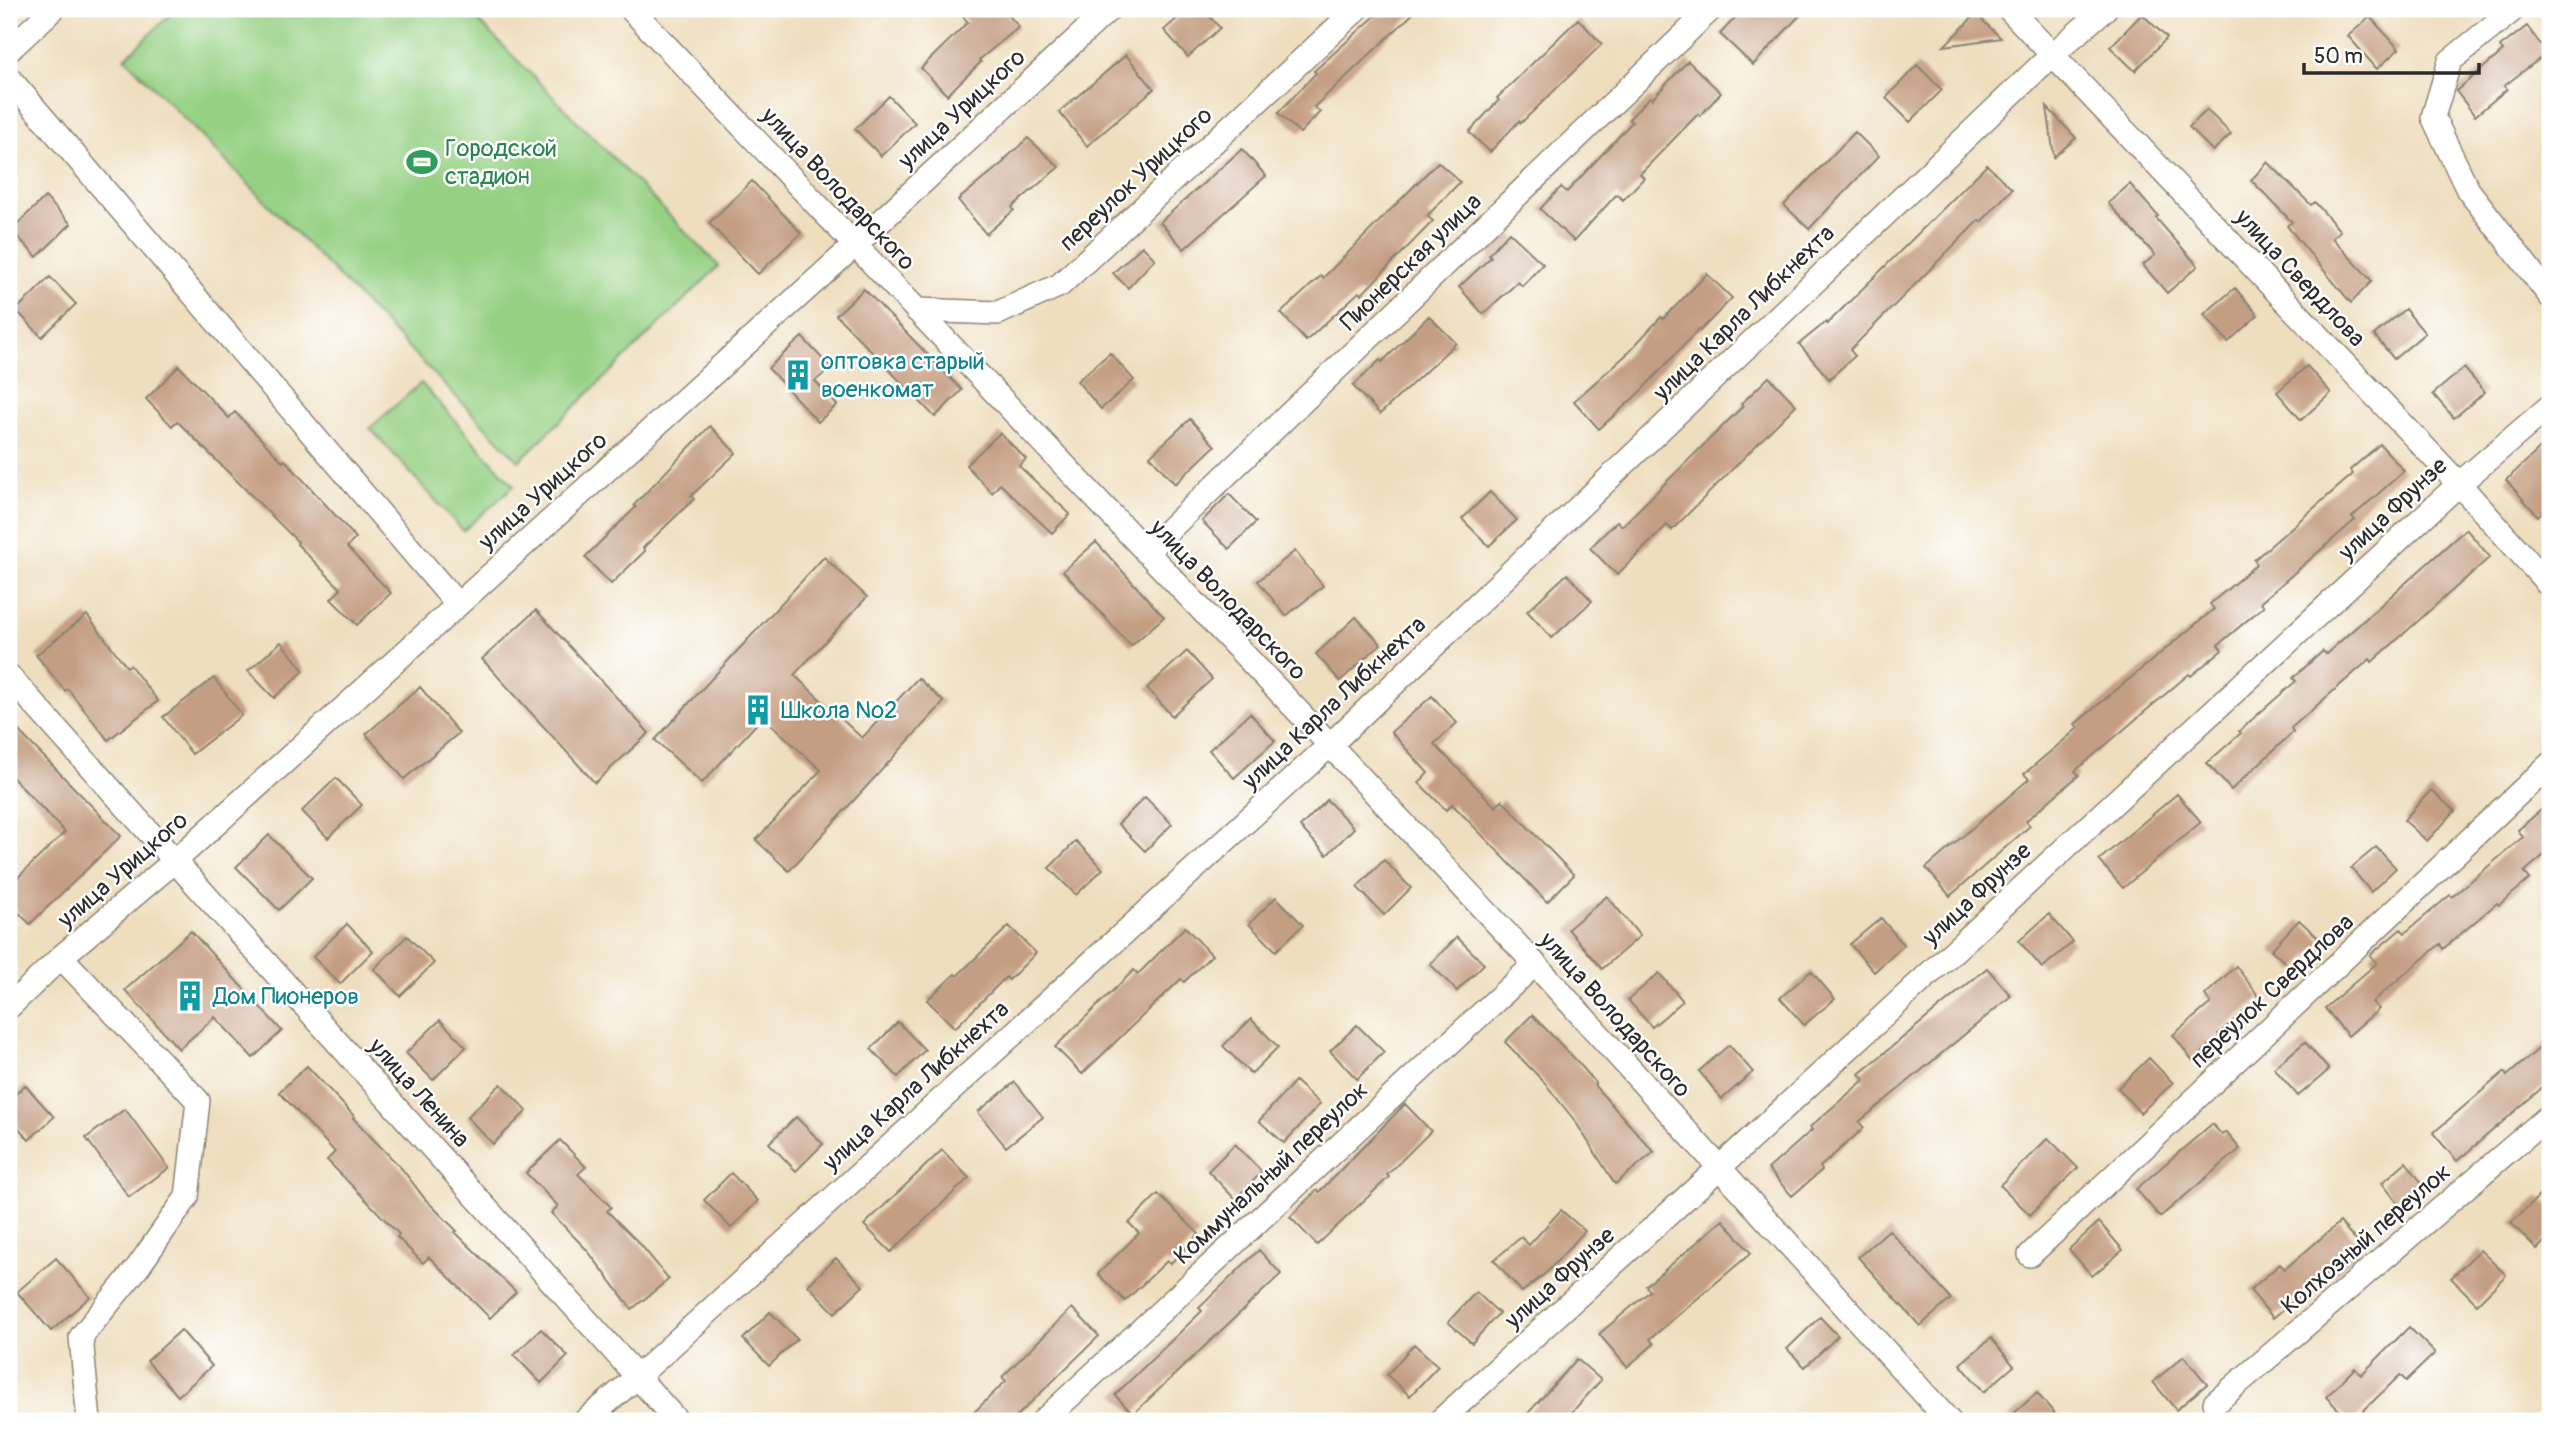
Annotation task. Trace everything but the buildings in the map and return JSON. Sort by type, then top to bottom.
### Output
[{"type":"street","points":[[9,50],[53,9]]},
{"type":"street","name":"улица Володарского","points":[[631,9],[1535,964],[1718,1169],[1950,1421]]},
{"type":"street","name":"улица Урицкого","points":[[9,1007],[61,957],[176,860],[855,245],[1109,9]]},
{"type":"street","name":"переулок Урицкого","points":[[916,310],[998,313],[1060,285],[1357,9]]},
{"type":"street","name":"Пионерская улица","points":[[1146,552],[1711,9]]},
{"type":"street","name":"улица Свердлова","points":[[2009,9],[2459,484],[2550,586]]},
{"type":"street","name":"улица Карла Либкнехта","points":[[585,1421],[636,1378],[1330,745],[2053,54],[2105,9]]},
{"type":"street","points":[[2514,9],[2450,61],[2433,117],[2468,190],[2550,296]]},
{"type":"street","points":[[9,78],[457,604]]},
{"type":"street","name":"улица Фрунзе","points":[[1440,1421],[1718,1169],[2459,484],[2550,406]]},
{"type":"street","name":"улица Ленина","points":[[9,676],[677,1421]]},
{"type":"street","name":"переулок Свердлова","points":[[2030,1255],[2550,764]]},
{"type":"street","points":[[61,957],[198,1101],[187,1197],[138,1267],[81,1337],[89,1421]]},
{"type":"street","name":"Коммунальный переулок","points":[[1043,1421],[1535,964]]},
{"type":"street","name":"Колхозный переулок","points":[[2216,1403],[2550,1115]]},
{"type":"green space","name":"Городской стадион","points":[[176,9],[467,9],[719,266],[519,461],[125,58]]},
{"type":"green space","points":[[421,383],[514,486],[463,531],[370,428]]},
{"type":"place","name":"Городской стадион","points":[[422,162]]},
{"type":"place","name":"оптовка старый военкомат","points":[[798,375]]},
{"type":"place","name":"Школа №2","points":[[758,710]]},
{"type":"place","name":"Дом Пионеров","points":[[190,996]]}]
